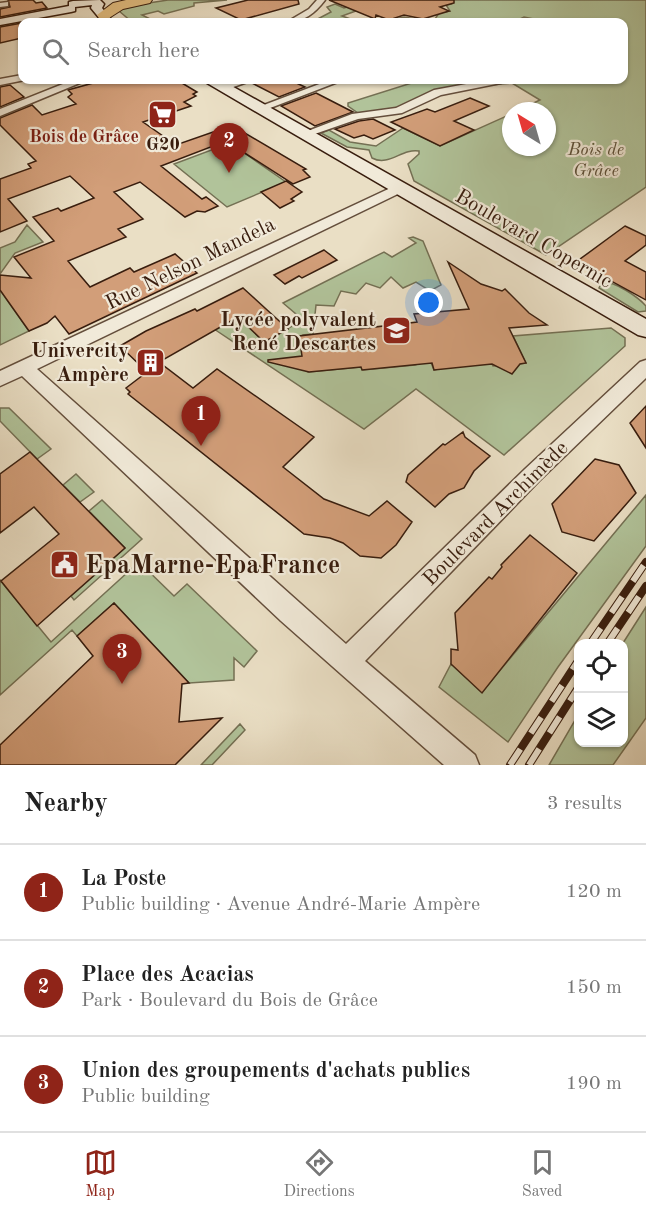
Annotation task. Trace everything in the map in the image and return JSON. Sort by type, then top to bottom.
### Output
[{"type":"highway","points":[[90,8],[115,7],[135,0]]},
{"type":"street","points":[[299,18],[312,11],[321,0]]},
{"type":"street","points":[[26,18],[90,8]]},
{"type":"street","points":[[0,22],[18,19]]},
{"type":"street","points":[[0,82],[18,79]]},
{"type":"street","points":[[0,113],[22,106],[68,84]]},
{"type":"street","name":"Boulevard Copernic","points":[[220,84],[646,329]]},
{"type":"street","points":[[261,108],[327,84]]},
{"type":"street","points":[[306,134],[356,116],[398,111],[438,92],[480,84]]},
{"type":"street","name":"Rue Nelson Mandela","points":[[0,379],[399,188]]},
{"type":"street","points":[[24,367],[347,662],[455,757]]},
{"type":"street","name":"Boulevard Archimède","points":[[347,662],[531,475],[646,367]]},
{"type":"green space","points":[[168,0],[227,0],[194,3],[194,6],[164,14],[158,11],[142,15],[148,18],[127,18],[119,11],[123,7]]},
{"type":"green space","name":"Bois de Grâce","points":[[446,0],[646,0],[646,187],[546,255],[414,181],[408,164],[419,154],[419,151],[378,160],[372,158],[369,150],[347,147],[321,133],[329,130],[350,142],[376,146],[403,128],[440,146],[502,118],[502,156],[556,156],[556,102],[536,102],[540,100],[514,84],[628,84],[628,18],[436,18],[439,13],[450,11],[446,5],[451,4]]},
{"type":"green space","points":[[335,4],[344,8],[357,4],[364,8],[342,16],[348,18],[320,18],[331,12],[327,7]]},
{"type":"green space","name":"Bois de Grâce","points":[[408,84],[500,84],[453,88],[398,111],[358,113],[348,106],[348,103]]},
{"type":"green space","points":[[230,143],[286,182],[227,207],[174,164]]},
{"type":"green space","points":[[27,225],[43,242],[15,253],[0,274],[0,248],[15,242]]},
{"type":"green space","points":[[413,237],[423,241],[441,285],[430,291],[416,282],[403,288],[391,277],[380,288],[366,283],[356,294],[341,291],[334,306],[316,305],[313,334],[303,335],[308,372],[415,365],[430,360],[434,370],[488,355],[493,366],[526,363],[513,336],[611,328],[625,338],[625,346],[504,455],[416,389],[364,429],[214,329],[232,311],[264,342],[303,320],[283,303],[384,252],[392,257],[416,243],[409,238]]},
{"type":"green space","points":[[602,282],[613,284],[632,294],[646,306],[646,311],[638,312],[599,288]]},
{"type":"green space","points":[[0,290],[29,331],[0,345]]},
{"type":"green space","points":[[0,408],[9,408],[51,449],[37,459],[0,421]]},
{"type":"green space","points":[[76,474],[94,492],[80,502],[63,485]]},
{"type":"green space","points":[[646,495],[646,546],[578,639],[574,639],[574,645],[508,742],[439,687],[451,664],[482,692]]},
{"type":"green space","points":[[102,500],[142,539],[74,600],[71,596],[125,548],[89,511]]},
{"type":"green space","points":[[139,562],[174,596],[187,584],[257,651],[244,667],[234,658],[234,680],[189,683],[114,603],[77,636],[72,630],[0,695],[0,580],[51,642]]},
{"type":"green space","points":[[646,607],[646,718],[628,744],[628,639],[626,639]]},
{"type":"green space","points":[[574,722],[574,747],[626,747],[613,765],[549,765]]},
{"type":"green space","points":[[240,724],[245,730],[212,765],[201,765]]},
{"type":"building","points":[[8,0],[33,0],[36,3],[42,2],[47,8],[0,17],[0,9],[10,7]]},
{"type":"building","points":[[248,0],[298,0],[299,4],[248,18],[237,18],[216,8]]},
{"type":"building","points":[[329,0],[454,0],[454,3],[440,7],[449,11],[426,18],[404,15],[384,18],[376,15],[373,18]]},
{"type":"building","points":[[18,24],[18,39],[0,43],[0,27]]},
{"type":"building","points":[[90,84],[184,84],[197,92],[193,94],[196,96],[184,102],[191,106],[143,122],[176,145],[216,131],[238,129],[306,169],[303,170],[310,177],[293,184],[226,141],[161,166],[202,199],[206,197],[218,206],[205,212],[197,211],[185,217],[140,182],[114,192],[143,219],[118,229],[126,237],[68,261],[90,287],[130,268],[134,272],[175,254],[197,273],[69,334],[55,316],[47,323],[29,331],[0,290],[0,275],[31,278],[14,257],[54,241],[33,217],[58,208],[61,211],[94,198],[70,176],[8,199],[27,221],[0,232],[0,179],[31,168],[28,164],[36,161],[0,125],[0,118],[32,105],[42,115],[76,104],[68,97],[72,94],[68,90]]},
{"type":"building","points":[[254,84],[299,84],[305,87],[279,97]]},
{"type":"building","points":[[10,85],[24,97],[0,107],[0,87]]},
{"type":"building","points":[[316,93],[353,112],[315,126],[281,106]]},
{"type":"building","points":[[470,98],[489,106],[454,121],[474,130],[440,146],[391,122],[427,109],[435,112]]},
{"type":"building","points":[[373,119],[395,130],[373,139],[364,135],[354,138],[335,129],[359,121]]},
{"type":"building","points":[[286,181],[302,192],[291,199],[294,201],[280,208],[261,192]]},
{"type":"building","points":[[625,226],[646,236],[646,245],[625,261],[646,272],[646,300],[576,262]]},
{"type":"building","points":[[324,250],[337,260],[285,284],[274,275]]},
{"type":"building","points":[[448,262],[481,284],[502,291],[505,289],[529,313],[547,325],[509,328],[526,363],[520,364],[512,374],[492,364],[434,370],[432,363],[362,370],[361,367],[309,372],[268,362],[268,360],[302,356],[299,336],[417,322],[414,314],[469,309]]},
{"type":"building","points":[[243,288],[288,329],[264,342],[238,317],[159,362],[193,388],[217,369],[314,437],[283,467],[324,499],[369,516],[387,501],[412,522],[396,545],[381,558],[360,556],[343,543],[330,538],[304,534],[128,394],[130,392],[126,388],[147,372],[120,346],[146,331],[195,309],[197,311]]},
{"type":"building","points":[[646,406],[646,448],[630,423]]},
{"type":"building","points":[[463,432],[465,437],[490,456],[474,471],[464,488],[449,494],[435,507],[406,482],[408,475],[443,444],[445,445]]},
{"type":"building","name":"EpaMarne-EpaFrance","points":[[30,452],[125,548],[37,626],[1,581],[59,534],[34,507],[0,533],[0,474]]},
{"type":"building","points":[[595,459],[619,465],[636,493],[594,541],[562,532],[552,504]]},
{"type":"building","points":[[530,535],[577,573],[482,693],[451,664],[451,649],[458,650],[455,613],[489,577],[492,579],[502,567],[501,565]]},
{"type":"building","points":[[114,603],[189,683],[182,684],[179,722],[222,718],[175,765],[0,765],[0,745],[93,656],[77,636]]},
{"type":"railway","points":[[593,639],[646,562]]},
{"type":"railway","points":[[610,639],[646,586]]},
{"type":"railway","points":[[510,765],[574,667]]},
{"type":"railway","points":[[529,765],[575,693]]},
{"type":"place","name":"G20","points":[[163,115]]},
{"type":"place","name":"Place des Acacias","points":[[229,173]]},
{"type":"place","name":"Lycée polyvalent René Descartes","points":[[397,331]]},
{"type":"place","name":"Univercity Ampère","points":[[150,362]]},
{"type":"place","name":"La Poste","points":[[201,446]]},
{"type":"place","name":"EpaMarne-EpaFrance","points":[[64,564]]},
{"type":"place","name":"Union des groupements d'achats publics","points":[[122,684]]},
{"type":"district","name":"Bois de Grâce","points":[[84,136]]}]
